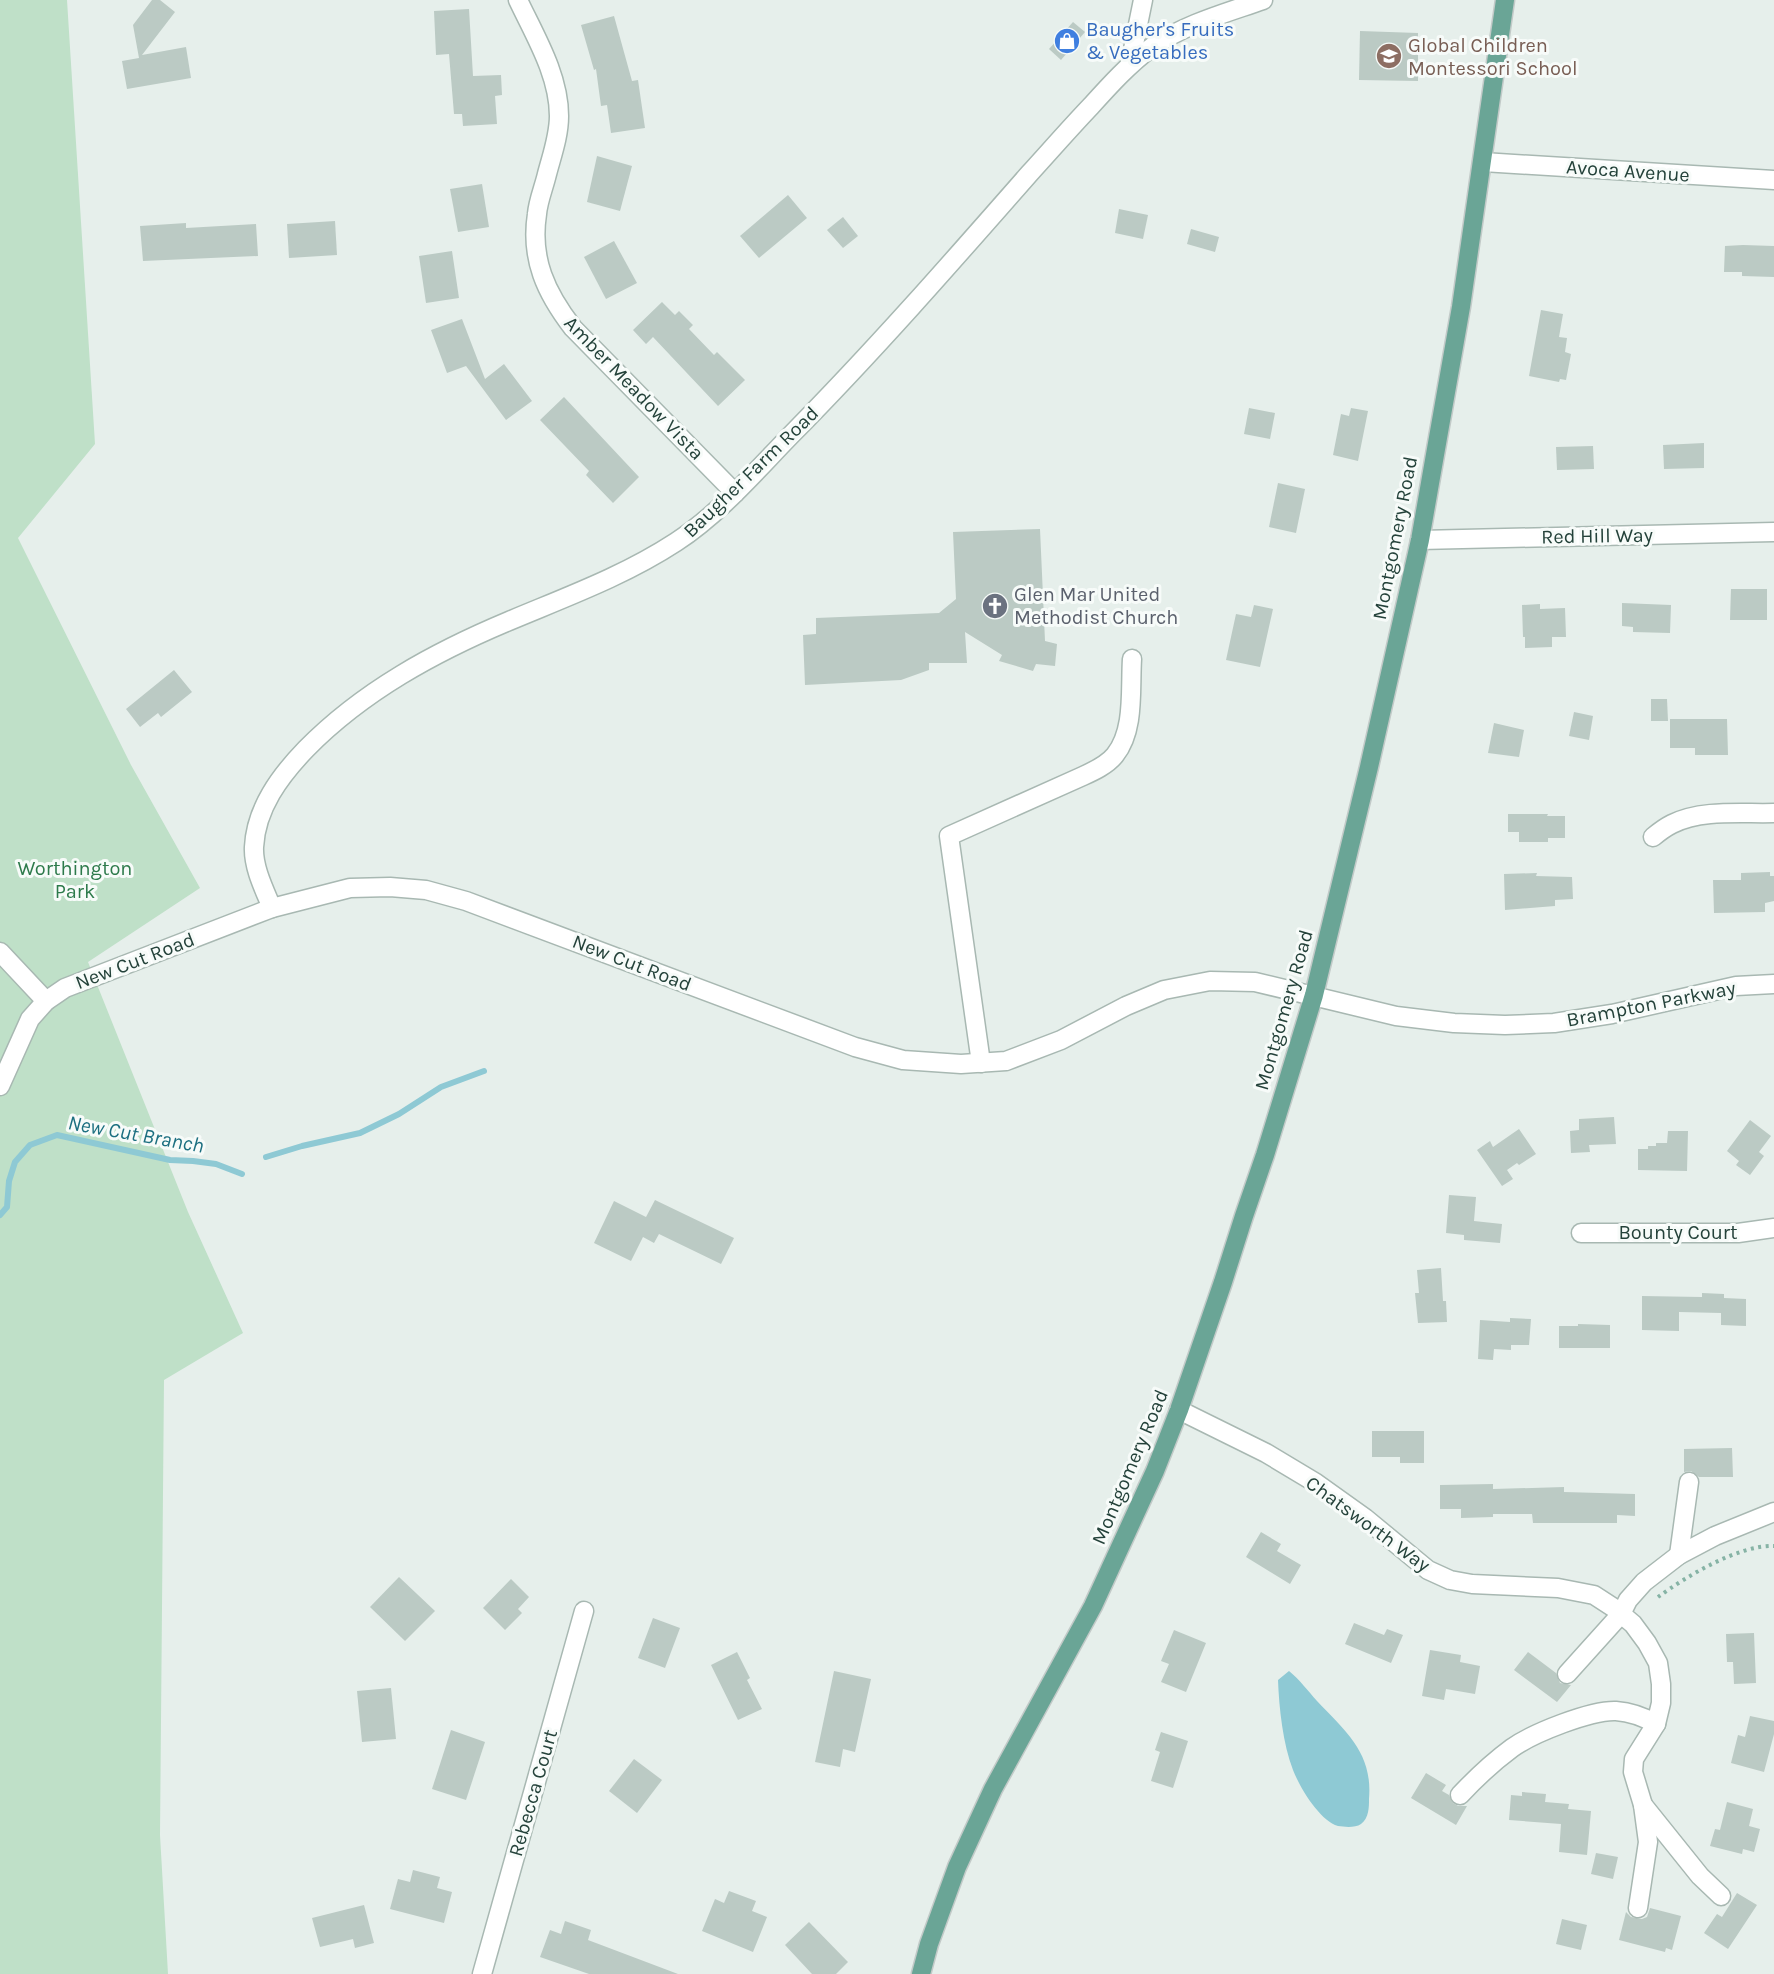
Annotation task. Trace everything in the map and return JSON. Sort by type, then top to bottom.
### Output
[{"type":"main road","name":"Montgomery Road","points":[[921,1974],[929,1944],[957,1867],[1018,1741],[1093,1606],[1129,1533],[1179,1410],[1266,1155],[1314,995],[1370,767],[1420,540],[1461,307],[1505,0]]},
{"type":"street","name":"Amber Meadow Vista","points":[[518,0],[552,74],[559,116],[557,138],[537,213],[535,238],[538,264],[545,286],[557,308],[573,328],[735,493]]},
{"type":"street","points":[[1130,64],[1143,0]]},
{"type":"street","name":"Baugher Farm Road","points":[[272,908],[259,877],[254,850],[258,822],[269,795],[292,763],[327,728],[391,681],[438,654],[637,566],[678,541],[735,493],[845,380],[1130,64],[1169,36],[1263,0]]},
{"type":"street","name":"Avoca Avenue","points":[[1482,162],[1774,180]]},
{"type":"street","name":"Red Hill Way","points":[[1420,540],[1774,532]]},
{"type":"street","points":[[981,1063],[949,836],[1083,776],[1115,755],[1128,726],[1132,659]]},
{"type":"street","points":[[1653,837],[1672,824],[1690,818],[1714,814],[1774,813]]},
{"type":"street","name":"New Cut Road","points":[[0,1086],[30,1019],[46,1001],[65,988],[272,908],[350,888],[390,887],[426,890],[466,901],[855,1047],[903,1060],[961,1064],[1006,1060],[1061,1040],[1126,1006],[1164,990],[1210,981],[1255,982],[1314,995]]},
{"type":"street","points":[[0,952],[46,1001]]},
{"type":"street","name":"Brampton Parkway","points":[[1314,995],[1395,1016],[1454,1023],[1505,1025],[1554,1023],[1600,1016],[1736,987],[1774,984]]},
{"type":"street","name":"Bounty Court","points":[[1581,1233],[1738,1233],[1774,1228]]},
{"type":"street","name":"Chatsworth Way","points":[[1179,1410],[1266,1453],[1316,1483],[1365,1518],[1428,1570],[1450,1580],[1500,1587],[1558,1588],[1594,1595],[1625,1607],[1658,1663],[1661,1684],[1656,1724]]},
{"type":"street","points":[[1679,1555],[1689,1482]]},
{"type":"street","points":[[1567,1674],[1644,1582],[1679,1555],[1715,1536],[1774,1512]]},
{"type":"street","name":"Rebecca Court","points":[[482,1974],[584,1611]]},
{"type":"street","points":[[1460,1795],[1514,1747],[1559,1725],[1615,1711],[1644,1717],[1656,1724],[1634,1759],[1633,1772],[1643,1805],[1648,1842],[1638,1908]]},
{"type":"street","points":[[1643,1805],[1700,1876],[1721,1896]]},
{"type":"path","points":[[1625,1607],[1640,1610],[1669,1589],[1733,1554],[1774,1546]]},
{"type":"green space","name":"Worthington Park","points":[[0,0],[67,0],[95,444],[18,538],[131,765],[200,888],[88,962],[188,1212],[243,1333],[164,1380],[160,1835],[168,1974],[0,1974]]},
{"type":"water","points":[[1289,1671],[1347,1733],[1362,1755],[1369,1783],[1369,1805],[1366,1819],[1359,1825],[1338,1826],[1324,1818],[1311,1803],[1296,1777],[1284,1737],[1278,1680]]},
{"type":"building","points":[[152,0],[160,0],[175,12],[142,55],[186,47],[191,78],[127,89],[122,61],[139,58],[133,25]]},
{"type":"building","points":[[469,9],[473,76],[501,75],[502,95],[495,96],[497,124],[463,126],[462,114],[454,114],[449,54],[436,55],[434,11]]},
{"type":"building","points":[[614,16],[632,81],[638,80],[645,128],[611,133],[607,105],[601,106],[596,69],[594,70],[581,25]]},
{"type":"building","name":"Baugher's Fruits & Vegetables","points":[[1073,22],[1085,32],[1061,60],[1049,49]]},
{"type":"building","name":"Global Children Montessori School","points":[[1360,31],[1418,33],[1418,81],[1359,80]]},
{"type":"building","points":[[597,156],[632,166],[620,211],[587,202]]},
{"type":"building","points":[[482,184],[489,227],[458,232],[450,189]]},
{"type":"building","points":[[788,195],[807,218],[759,258],[740,236]]},
{"type":"building","points":[[1119,209],[1148,215],[1143,239],[1115,233]]},
{"type":"building","points":[[843,217],[858,236],[843,248],[827,230]]},
{"type":"building","points":[[335,221],[337,255],[289,258],[287,224]]},
{"type":"building","points":[[186,223],[186,228],[256,224],[258,256],[143,261],[140,226]]},
{"type":"building","points":[[1191,229],[1219,237],[1215,252],[1187,244]]},
{"type":"building","points":[[614,241],[637,283],[606,299],[584,257]]},
{"type":"building","points":[[1725,246],[1774,246],[1774,277],[1742,276],[1742,272],[1724,272]]},
{"type":"building","points":[[452,251],[459,298],[426,303],[419,256]]},
{"type":"building","points":[[662,302],[675,315],[679,311],[693,325],[689,329],[714,355],[717,352],[745,380],[718,406],[653,337],[646,344],[633,330]]},
{"type":"building","points":[[1541,310],[1563,314],[1559,337],[1567,338],[1565,352],[1571,354],[1566,380],[1560,379],[1559,382],[1529,376]]},
{"type":"building","points":[[462,319],[485,379],[504,364],[532,401],[506,420],[466,366],[447,373],[431,330]]},
{"type":"building","points":[[564,397],[639,477],[613,503],[586,475],[589,471],[540,420]]},
{"type":"building","points":[[1249,408],[1275,413],[1270,439],[1244,434]]},
{"type":"building","points":[[1351,408],[1368,411],[1358,461],[1333,455],[1341,414],[1349,416]]},
{"type":"building","points":[[1704,443],[1704,468],[1664,469],[1663,445]]},
{"type":"building","points":[[1593,446],[1594,469],[1557,470],[1556,447]]},
{"type":"building","points":[[1278,483],[1305,489],[1296,533],[1269,527]]},
{"type":"building","name":"Glen Mar United Methodist Church","points":[[1040,529],[1045,641],[1057,644],[1055,666],[1036,664],[1033,671],[999,661],[1002,655],[965,632],[967,663],[929,663],[929,670],[901,680],[805,685],[803,635],[816,634],[816,618],[939,613],[956,599],[953,532]]},
{"type":"building","points":[[1731,589],[1767,589],[1767,620],[1730,620]]},
{"type":"building","points":[[1622,603],[1671,605],[1670,633],[1633,632],[1633,627],[1622,626]]},
{"type":"building","points":[[1540,604],[1540,609],[1565,608],[1566,637],[1552,637],[1552,647],[1525,648],[1522,605]]},
{"type":"building","points":[[1254,605],[1273,609],[1260,667],[1226,660],[1236,614],[1251,617]]},
{"type":"building","points":[[174,670],[192,692],[161,717],[158,713],[140,727],[126,709]]},
{"type":"building","points":[[1651,699],[1667,699],[1668,721],[1651,721]]},
{"type":"building","points":[[1574,712],[1593,716],[1589,740],[1569,736]]},
{"type":"building","points":[[1670,719],[1727,719],[1728,755],[1695,755],[1695,748],[1670,748]]},
{"type":"building","points":[[1494,723],[1524,730],[1519,757],[1488,753]]},
{"type":"building","points":[[1508,814],[1565,816],[1565,838],[1548,838],[1548,842],[1519,842],[1519,832],[1508,832]]},
{"type":"building","points":[[1770,872],[1770,876],[1774,876],[1774,901],[1765,903],[1765,912],[1714,913],[1713,880],[1741,880],[1741,873]]},
{"type":"building","points":[[1537,873],[1536,876],[1572,877],[1573,899],[1555,900],[1555,906],[1505,910],[1504,874]]},
{"type":"building","points":[[1614,1117],[1616,1144],[1589,1145],[1590,1152],[1571,1153],[1570,1131],[1579,1130],[1579,1119]]},
{"type":"building","points":[[1750,1120],[1771,1136],[1759,1152],[1764,1156],[1750,1175],[1736,1165],[1739,1161],[1727,1151]]},
{"type":"building","points":[[1519,1129],[1536,1154],[1507,1170],[1513,1179],[1502,1186],[1477,1150],[1490,1141],[1493,1147]]},
{"type":"building","points":[[1668,1131],[1688,1131],[1687,1171],[1638,1170],[1638,1149],[1648,1149],[1648,1146],[1656,1146],[1656,1143],[1667,1143]]},
{"type":"building","points":[[1449,1195],[1476,1197],[1474,1221],[1502,1224],[1500,1243],[1464,1240],[1464,1235],[1446,1233]]},
{"type":"building","points":[[655,1200],[734,1238],[721,1264],[659,1234],[654,1243],[643,1237],[631,1261],[594,1243],[614,1201],[646,1217]]},
{"type":"building","points":[[1441,1268],[1447,1322],[1418,1323],[1415,1293],[1419,1293],[1417,1270]]},
{"type":"building","points":[[1702,1293],[1724,1294],[1724,1298],[1746,1299],[1746,1326],[1721,1325],[1721,1313],[1679,1312],[1679,1331],[1642,1330],[1642,1296],[1702,1297]]},
{"type":"building","points":[[1510,1318],[1531,1319],[1529,1345],[1511,1345],[1511,1350],[1494,1349],[1493,1360],[1478,1359],[1480,1320],[1510,1322]]},
{"type":"building","points":[[1578,1324],[1610,1325],[1610,1348],[1559,1348],[1559,1326],[1578,1326]]},
{"type":"building","points":[[1372,1431],[1424,1431],[1424,1463],[1400,1463],[1400,1457],[1372,1457]]},
{"type":"building","points":[[1732,1448],[1733,1477],[1699,1477],[1691,1471],[1684,1472],[1684,1449]]},
{"type":"building","points":[[1493,1484],[1493,1489],[1564,1487],[1564,1492],[1635,1494],[1635,1516],[1617,1515],[1617,1523],[1533,1523],[1532,1514],[1493,1514],[1493,1517],[1461,1518],[1461,1509],[1440,1509],[1440,1485]]},
{"type":"building","points":[[1261,1532],[1281,1544],[1277,1551],[1301,1565],[1290,1584],[1246,1557]]},
{"type":"building","points":[[399,1577],[435,1611],[405,1641],[370,1607]]},
{"type":"building","points":[[511,1579],[529,1597],[518,1609],[522,1613],[505,1630],[483,1608]]},
{"type":"building","points":[[653,1618],[680,1628],[665,1668],[638,1658]]},
{"type":"building","points":[[1354,1623],[1384,1635],[1387,1629],[1403,1635],[1391,1663],[1345,1644]]},
{"type":"building","points":[[1174,1630],[1206,1643],[1186,1692],[1161,1682],[1169,1664],[1161,1661]]},
{"type":"building","points":[[1754,1633],[1756,1683],[1734,1684],[1733,1662],[1727,1662],[1726,1634]]},
{"type":"building","points":[[1430,1650],[1461,1655],[1460,1662],[1480,1666],[1475,1694],[1446,1689],[1444,1700],[1422,1696]]},
{"type":"building","points":[[737,1652],[750,1678],[747,1680],[762,1709],[738,1720],[711,1665]]},
{"type":"building","points":[[1528,1652],[1556,1673],[1560,1683],[1571,1685],[1557,1702],[1514,1670]]},
{"type":"building","points":[[834,1671],[871,1679],[855,1752],[843,1749],[840,1767],[815,1762]]},
{"type":"building","points":[[391,1688],[396,1739],[362,1742],[357,1691]]},
{"type":"building","points":[[1750,1716],[1774,1721],[1774,1734],[1764,1772],[1731,1763],[1738,1735],[1745,1737]]},
{"type":"building","points":[[451,1730],[485,1742],[466,1800],[432,1789]]},
{"type":"building","points":[[1161,1732],[1188,1741],[1173,1788],[1151,1781],[1160,1752],[1155,1750]]},
{"type":"building","points":[[634,1759],[662,1780],[637,1813],[609,1791]]},
{"type":"building","points":[[1426,1773],[1446,1785],[1442,1791],[1449,1795],[1453,1803],[1458,1806],[1467,1806],[1456,1825],[1411,1798]]},
{"type":"building","points":[[1522,1792],[1546,1794],[1545,1802],[1569,1804],[1568,1809],[1591,1811],[1587,1855],[1559,1852],[1561,1824],[1509,1820],[1511,1795],[1522,1796]]},
{"type":"building","points":[[1727,1802],[1753,1809],[1749,1826],[1760,1829],[1754,1852],[1743,1849],[1742,1854],[1710,1846],[1715,1829],[1720,1830]]},
{"type":"building","points":[[1596,1853],[1618,1857],[1613,1879],[1591,1874]]},
{"type":"building","points":[[413,1870],[440,1877],[437,1888],[452,1892],[444,1923],[390,1909],[398,1879],[410,1882]]},
{"type":"building","points":[[729,1891],[756,1901],[752,1911],[767,1917],[753,1952],[702,1931],[715,1899],[724,1903]]},
{"type":"building","points":[[1737,1893],[1757,1905],[1728,1949],[1704,1933],[1717,1914],[1722,1917]]},
{"type":"building","points":[[364,1905],[374,1943],[355,1948],[353,1939],[320,1947],[312,1918]]},
{"type":"building","points":[[1650,1908],[1681,1916],[1672,1950],[1666,1948],[1665,1952],[1619,1940],[1626,1912],[1631,1917],[1642,1919],[1647,1917]]},
{"type":"building","points":[[1562,1919],[1587,1925],[1581,1950],[1556,1944]]},
{"type":"building","points":[[565,1921],[591,1930],[588,1940],[678,1974],[589,1974],[540,1957],[550,1930],[561,1934]]},
{"type":"building","points":[[809,1922],[848,1962],[836,1974],[812,1974],[785,1945]]},
{"type":"waterway","points":[[266,1157],[360,1133],[399,1114],[441,1087],[484,1071]]},
{"type":"waterway","name":"New Cut Branch","points":[[0,1215],[7,1207],[9,1181],[15,1162],[30,1145],[57,1135],[170,1160],[216,1164],[242,1174]]},
{"type":"place","name":"Baugher's Fruits & Vegetables","points":[[1067,41]]},
{"type":"place","name":"Global Children Montessori School","points":[[1389,56]]},
{"type":"place","name":"Glen Mar United Methodist Church","points":[[995,606]]}]
